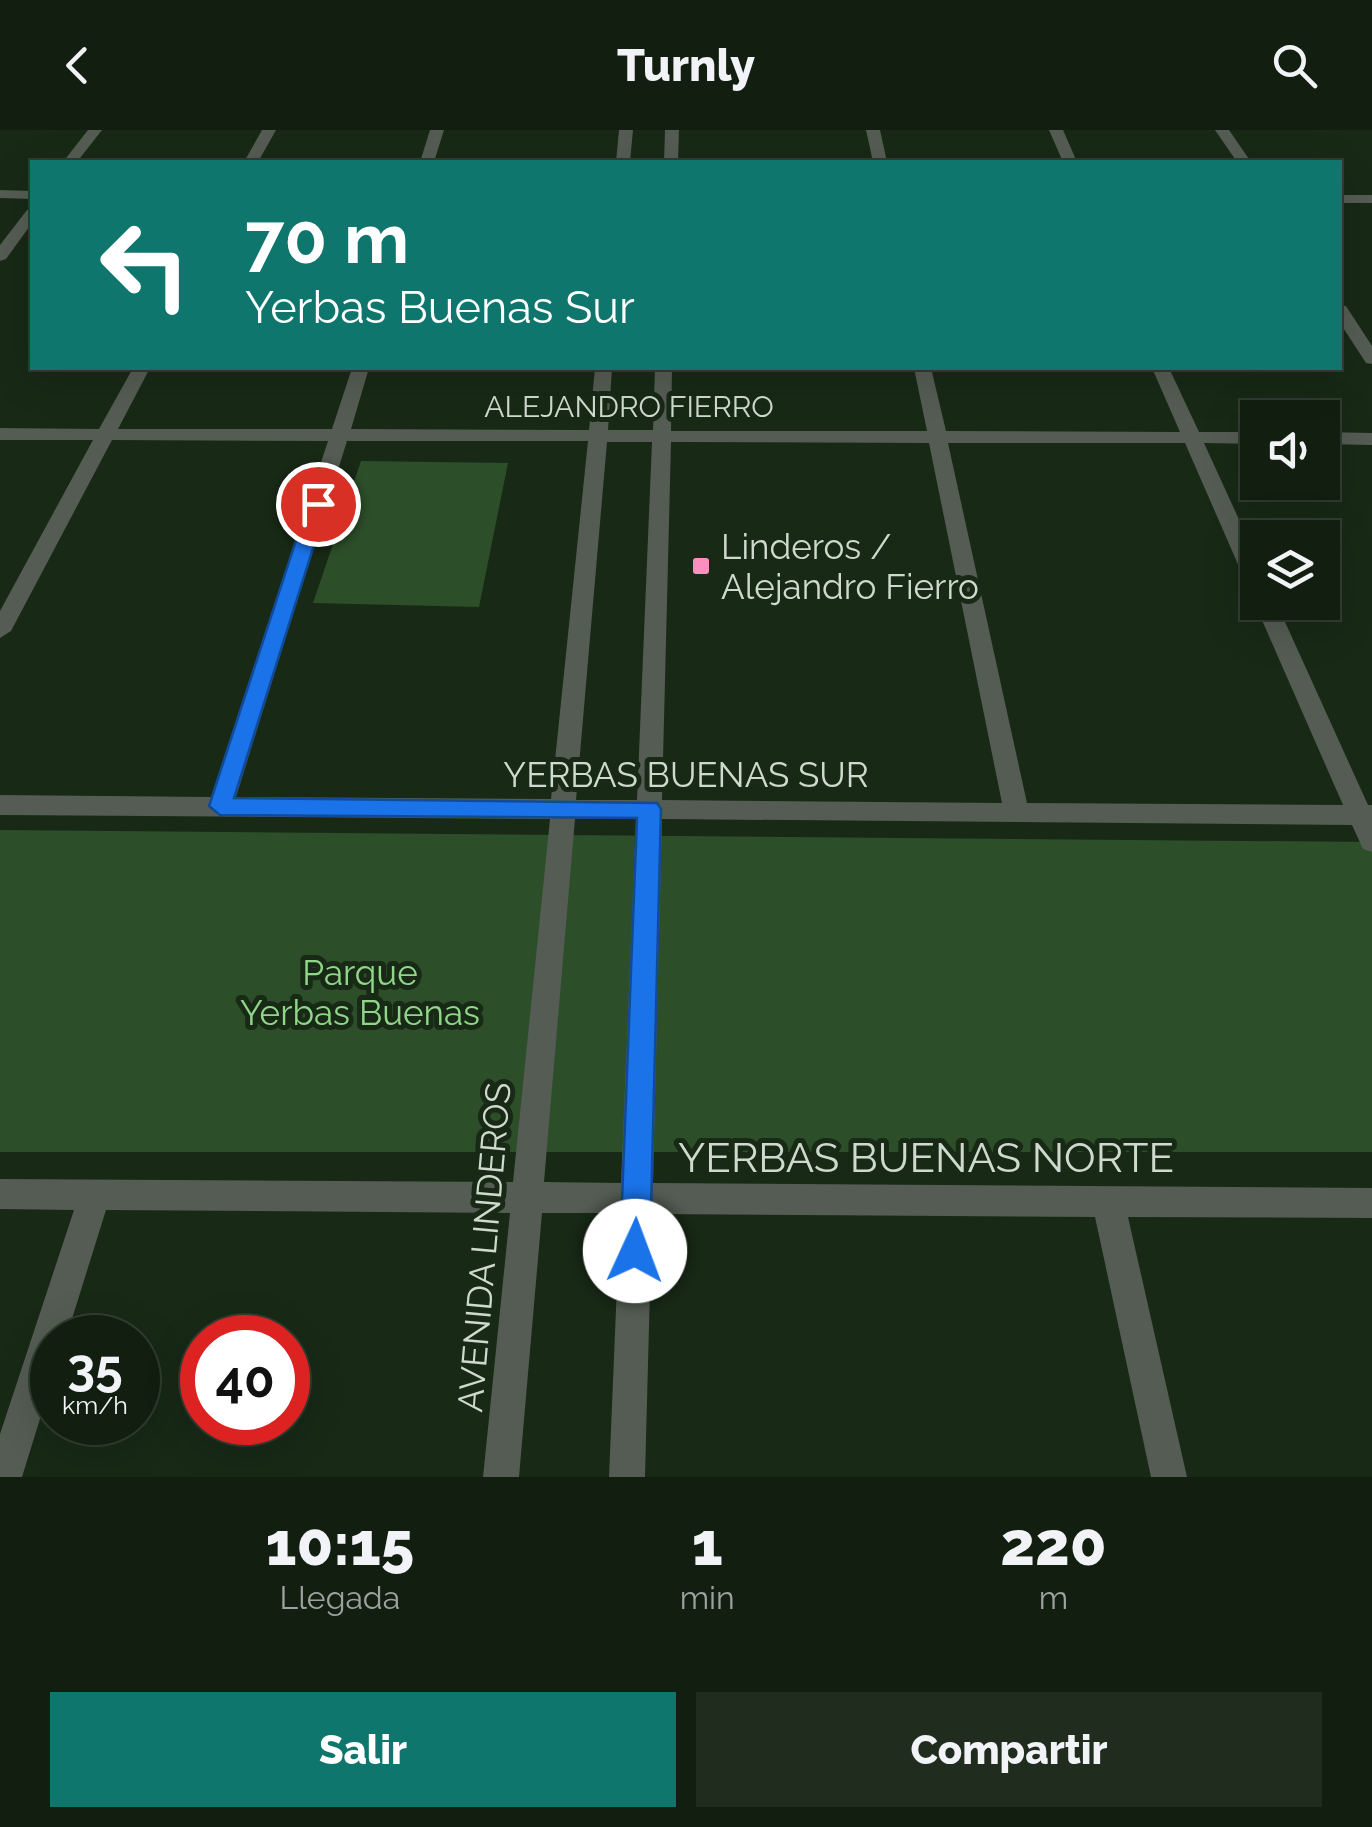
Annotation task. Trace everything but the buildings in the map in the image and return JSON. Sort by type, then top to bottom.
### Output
[{"type":"street","points":[[72,160],[95,130]]},
{"type":"street","points":[[252,160],[269,130]]},
{"type":"street","points":[[427,160],[437,130]]},
{"type":"street","points":[[623,160],[626,130]]},
{"type":"street","points":[[671,160],[672,130]]},
{"type":"street","points":[[873,130],[880,160]]},
{"type":"street","points":[[1056,130],[1069,160]]},
{"type":"street","points":[[1222,130],[1243,160]]},
{"type":"street","points":[[0,194],[30,194]]},
{"type":"street","points":[[1342,199],[1372,199]]},
{"type":"street","points":[[0,256],[30,216]]},
{"type":"street","points":[[1342,313],[1372,359]]},
{"type":"street","points":[[0,630],[140,370]]},
{"type":"street","points":[[220,806],[360,370]]},
{"type":"street","name":"AVENIDA LINDEROS","points":[[501,1477],[604,370]]},
{"type":"street","points":[[627,1477],[664,370]]},
{"type":"street","points":[[923,370],[1016,812]]},
{"type":"street","points":[[1162,370],[1240,544]]},
{"type":"street","name":"ALEJANDRO FIERRO","points":[[0,434],[1240,438]]},
{"type":"street","points":[[1340,438],[1372,438]]},
{"type":"street","points":[[1274,620],[1366,815],[1372,842]]},
{"type":"street","name":"YERBAS BUENAS SUR","points":[[0,805],[1366,815]]},
{"type":"street","name":"YERBAS BUENAS NORTE","points":[[0,1194],[1372,1203]]},
{"type":"street","points":[[4,1477],[95,1194]]},
{"type":"street","points":[[1108,1201],[1168,1477]]},
{"type":"green space","points":[[361,461],[508,463],[479,607],[313,603]]},
{"type":"green space","name":"Parque Yerbas Buenas","points":[[0,830],[1372,842],[1372,1152],[0,1152]]},
{"type":"place","name":"Linderos / Alejandro Fierro","points":[[701,566]]},
{"type":"route","points":[[318,504],[220,806],[649,809],[635,1251]]}]
